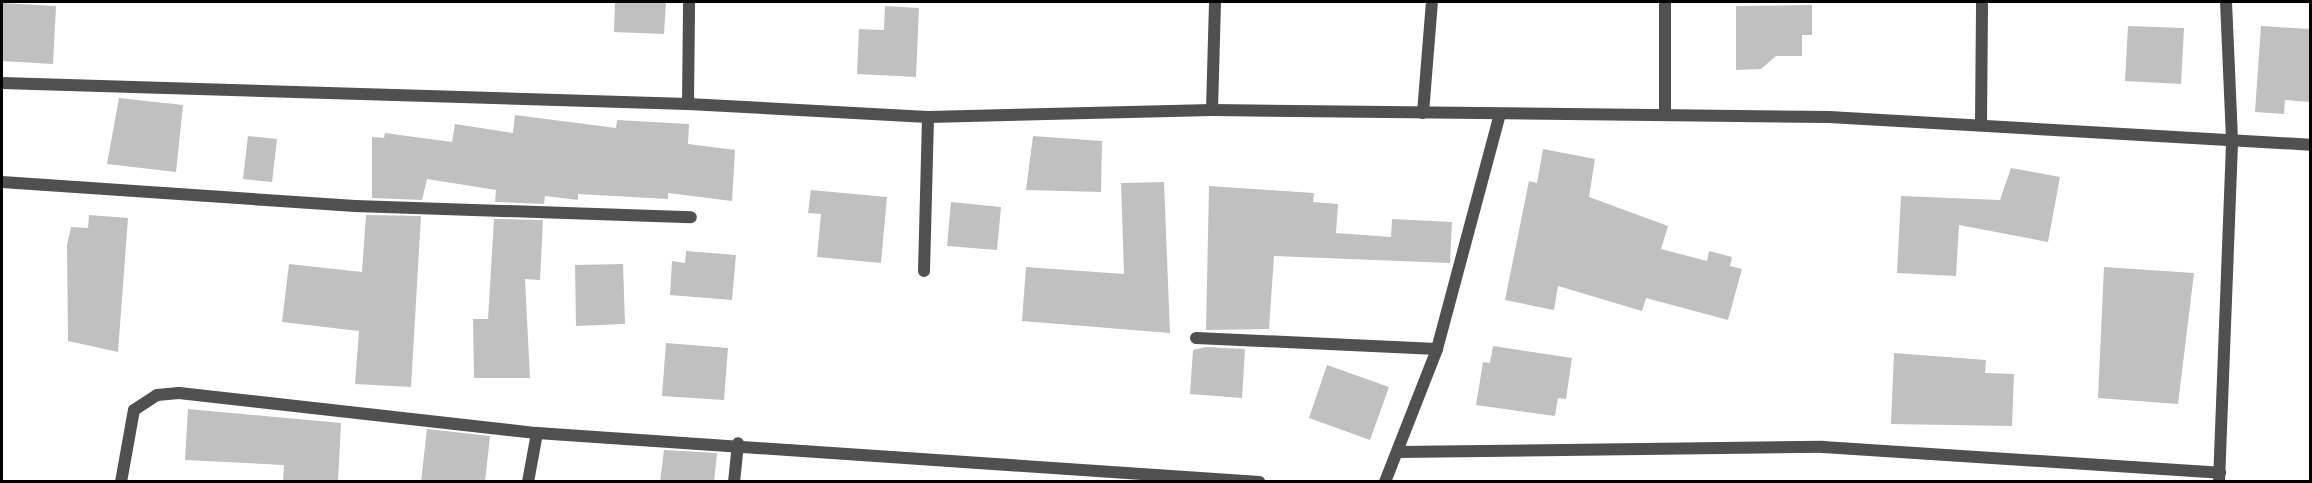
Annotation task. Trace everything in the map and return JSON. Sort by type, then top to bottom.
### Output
[{"type":"street","points":[[688,2],[688,104]]},
{"type":"street","points":[[1212,110],[1215,2]]},
{"type":"street","points":[[1422,112],[1432,2]]},
{"type":"street","points":[[1665,2],[1665,113]]},
{"type":"street","points":[[1981,123],[1982,2]]},
{"type":"street","points":[[1398,452],[1823,447],[2220,477],[2232,139],[2226,2]]},
{"type":"street","points":[[2,83],[688,104],[928,117],[1212,110],[1500,114],[1665,113],[1981,123],[2310,144]]},
{"type":"street","points":[[1385,482],[1437,349],[1500,114]]},
{"type":"street","points":[[924,271],[928,117]]},
{"type":"street","points":[[2,182],[356,206],[692,218]]},
{"type":"street","points":[[1196,338],[1437,349]]},
{"type":"street","points":[[121,482],[134,410],[157,395],[179,393],[537,433],[738,443],[1258,482]]},
{"type":"street","points":[[528,482],[537,433]]},
{"type":"street","points":[[734,482],[738,443]]},
{"type":"building","points":[[615,2],[666,2],[664,34],[614,32]]},
{"type":"building","points":[[2,3],[56,6],[53,64],[2,61]]},
{"type":"building","points":[[1812,5],[1812,35],[1802,35],[1802,56],[1776,56],[1761,69],[1736,70],[1736,6]]},
{"type":"building","points":[[885,6],[919,8],[916,77],[857,74],[859,29],[884,30]]},
{"type":"building","points":[[2128,26],[2184,28],[2181,84],[2125,81]]},
{"type":"building","points":[[2261,26],[2310,29],[2310,102],[2285,100],[2284,114],[2255,112]]},
{"type":"building","points":[[119,98],[183,105],[176,172],[107,164]]},
{"type":"building","points":[[515,115],[616,128],[617,120],[689,124],[688,144],[735,150],[732,201],[668,193],[668,199],[578,194],[578,200],[545,196],[544,204],[495,202],[496,190],[427,179],[422,200],[372,198],[372,137],[384,138],[385,133],[452,142],[455,124],[513,133]]},
{"type":"building","points":[[248,136],[277,139],[272,182],[243,179]]},
{"type":"building","points":[[1033,136],[1102,141],[1101,192],[1026,190]]},
{"type":"building","points":[[1543,149],[1595,159],[1589,197],[1668,226],[1661,249],[1707,261],[1709,251],[1732,257],[1730,266],[1742,269],[1728,320],[1646,298],[1642,311],[1558,286],[1554,310],[1505,300],[1529,181],[1537,183]]},
{"type":"building","points":[[2011,168],[2060,177],[2048,242],[1959,225],[1956,276],[1897,273],[1901,196],[2000,200]]},
{"type":"building","points":[[1164,182],[1170,333],[1022,321],[1026,267],[1124,274],[1121,183]]},
{"type":"building","points":[[1209,186],[1314,193],[1313,202],[1338,204],[1336,233],[1391,237],[1392,219],[1452,222],[1450,263],[1274,256],[1269,329],[1206,330]]},
{"type":"building","points":[[811,190],[887,197],[881,263],[817,257],[821,214],[808,213]]},
{"type":"building","points":[[951,202],[1001,207],[997,250],[947,246]]},
{"type":"building","points":[[89,215],[128,218],[118,352],[68,341],[67,245],[71,227],[88,228]]},
{"type":"building","points":[[366,215],[421,216],[411,387],[355,384],[359,331],[282,322],[289,264],[362,272]]},
{"type":"building","points":[[494,219],[543,220],[540,280],[525,279],[530,378],[474,378],[473,319],[488,319]]},
{"type":"building","points":[[686,251],[736,255],[732,300],[670,295],[672,261],[685,263]]},
{"type":"building","points":[[623,264],[625,324],[576,326],[575,265]]},
{"type":"building","points":[[2104,267],[2194,273],[2178,404],[2098,398]]},
{"type":"building","points":[[666,343],[728,348],[724,400],[662,396]]},
{"type":"building","points":[[1493,346],[1572,358],[1566,399],[1558,398],[1555,416],[1476,405],[1483,362],[1490,363]]},
{"type":"building","points":[[1206,347],[1245,349],[1242,398],[1190,394],[1193,350]]},
{"type":"building","points":[[1894,353],[1986,360],[1985,373],[2014,374],[2012,426],[1891,424]]},
{"type":"building","points":[[1327,365],[1389,387],[1370,440],[1309,418]]},
{"type":"building","points":[[188,409],[341,423],[338,482],[283,482],[284,465],[185,460]]},
{"type":"building","points":[[427,429],[490,436],[485,482],[421,482]]},
{"type":"building","points":[[664,450],[717,453],[714,482],[660,482]]}]
